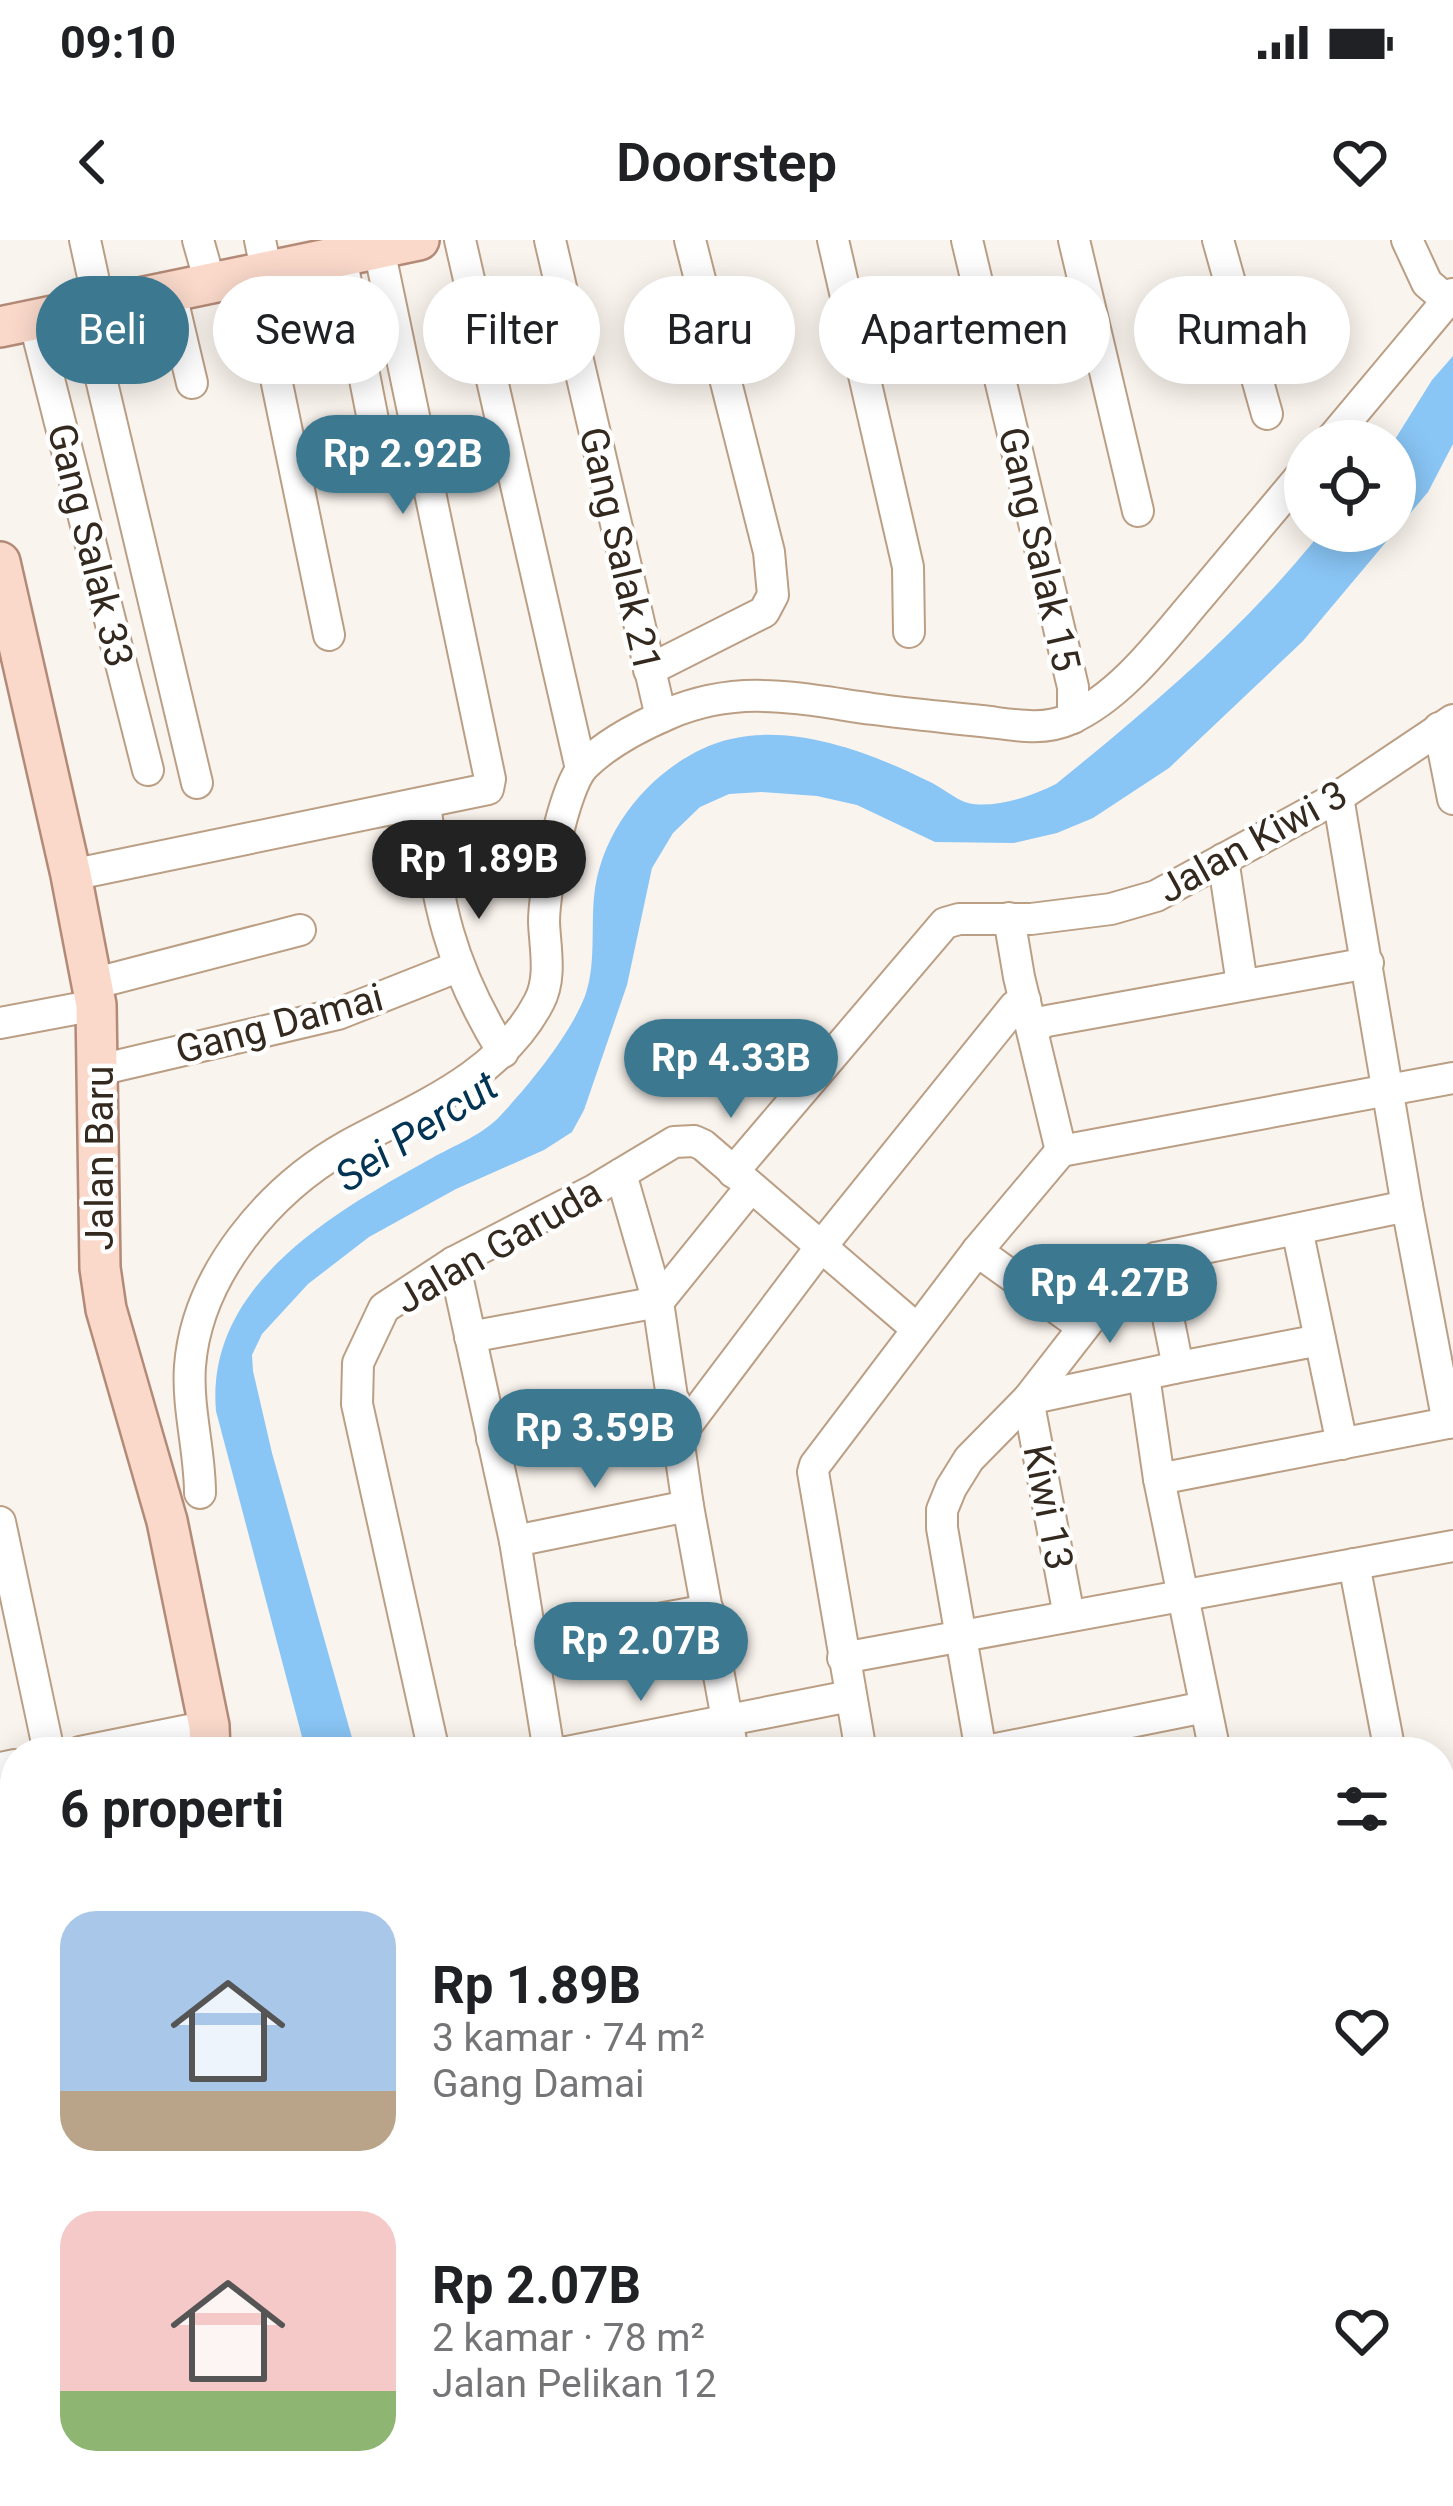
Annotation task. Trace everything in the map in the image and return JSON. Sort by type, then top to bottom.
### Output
[{"type":"main road","points":[[189,290],[261,264],[418,240]]},
{"type":"main road","name":"Jalan Baru","points":[[0,562],[94,994],[100,1268],[106,1310],[167,1520],[210,1737]]},
{"type":"street","points":[[85,240],[89,276]]},
{"type":"street","points":[[198,240],[211,286]]},
{"type":"street","points":[[200,1492],[190,1363],[203,1310],[237,1242],[275,1201],[341,1150],[477,1074],[503,1052],[541,999],[547,979],[544,916],[551,852],[581,769],[460,240]]},
{"type":"street","name":"Gang Salak 21","points":[[550,240],[662,717]]},
{"type":"street","points":[[650,670],[764,612],[773,595],[771,562],[690,240]]},
{"type":"street","points":[[833,240],[908,567],[909,632]]},
{"type":"street","name":"Gang Salak 15","points":[[968,240],[1073,687],[1073,718]]},
{"type":"street","points":[[1074,240],[1138,511]]},
{"type":"street","points":[[1218,240],[1267,414]]},
{"type":"street","points":[[1348,420],[1450,297],[1426,283],[1408,240]]},
{"type":"street","points":[[364,249],[374,420]]},
{"type":"street","points":[[71,875],[488,789],[470,671],[364,249]]},
{"type":"street","points":[[261,264],[329,635]]},
{"type":"street","name":"Gang Salak 33","points":[[9,322],[148,770]]},
{"type":"street","points":[[189,370],[192,383]]},
{"type":"street","points":[[109,384],[197,783]]},
{"type":"street","points":[[581,769],[662,717],[702,703],[764,694],[1036,727],[1073,718],[1118,686],[1159,644],[1284,496]]},
{"type":"street","points":[[1446,724],[1453,799]]},
{"type":"street","name":"Jalan Kiwi 3","points":[[658,1302],[742,1179],[942,926],[953,920],[1134,904],[1338,797],[1446,724]]},
{"type":"street","points":[[1159,1479],[1450,1422],[1407,1206],[1338,797]]},
{"type":"street","points":[[425,803],[440,906],[457,967],[503,1052]]},
{"type":"street","points":[[1223,859],[1242,984]]},
{"type":"street","points":[[1010,918],[1061,1151]]},
{"type":"street","points":[[0,1023],[300,930]]},
{"type":"street","points":[[680,1434],[820,1247],[1015,1006],[1047,1022],[1368,963]]},
{"type":"street","name":"Gang Damai","points":[[99,1070],[338,1014],[457,967]]},
{"type":"street","points":[[858,1737],[813,1472],[977,1251],[1061,1151],[1453,1078]]},
{"type":"street","name":"Jalan Garuda","points":[[431,1737],[356,1391],[358,1363],[384,1308],[454,1262],[684,1140],[703,1145],[917,1329]]},
{"type":"street","points":[[621,1174],[658,1302],[688,1506],[730,1737],[850,1696]]},
{"type":"street","points":[[978,1737],[942,1528],[942,1510],[969,1459],[1028,1399],[1126,1273],[1156,1258],[1407,1206]]},
{"type":"street","points":[[1297,1229],[1342,1444]]},
{"type":"street","points":[[977,1251],[1083,1327]]},
{"type":"street","points":[[1156,1258],[1176,1357],[1159,1372],[1159,1479],[1212,1737]]},
{"type":"street","points":[[454,1262],[515,1540],[547,1737]]},
{"type":"street","points":[[470,1337],[658,1302]]},
{"type":"street","points":[[1028,1399],[1320,1340]]},
{"type":"street","name":"Kiwi 13","points":[[1028,1399],[1069,1616]]},
{"type":"street","points":[[492,1439],[674,1402]]},
{"type":"street","points":[[515,1540],[688,1506]]},
{"type":"street","points":[[0,1522],[46,1737]]},
{"type":"street","points":[[843,1658],[1453,1546]]},
{"type":"street","points":[[1354,1564],[1387,1737]]},
{"type":"street","points":[[531,1642],[708,1610]]},
{"type":"street","points":[[1103,1737],[1205,1707]]},
{"type":"water","name":"Sei Percut","points":[[1453,356],[1453,444],[1416,506],[1416,420],[1407,420]]},
{"type":"water","name":"Sei Percut","points":[[1305,552],[1378,552],[1303,641],[1169,768],[1093,818],[1014,843],[935,842],[857,805],[761,792],[729,794],[700,807],[673,833],[652,868],[627,985],[572,1132],[369,1237],[308,1284],[262,1334],[252,1355],[272,1453],[352,1737],[302,1737],[216,1411],[218,1366],[232,1325],[254,1289],[319,1228],[486,1128],[536,1074],[585,996],[598,874],[616,830],[644,791],[702,749],[758,735],[817,740],[846,748],[902,769],[968,803],[989,804],[1036,793],[1056,784],[1162,695]]}]
